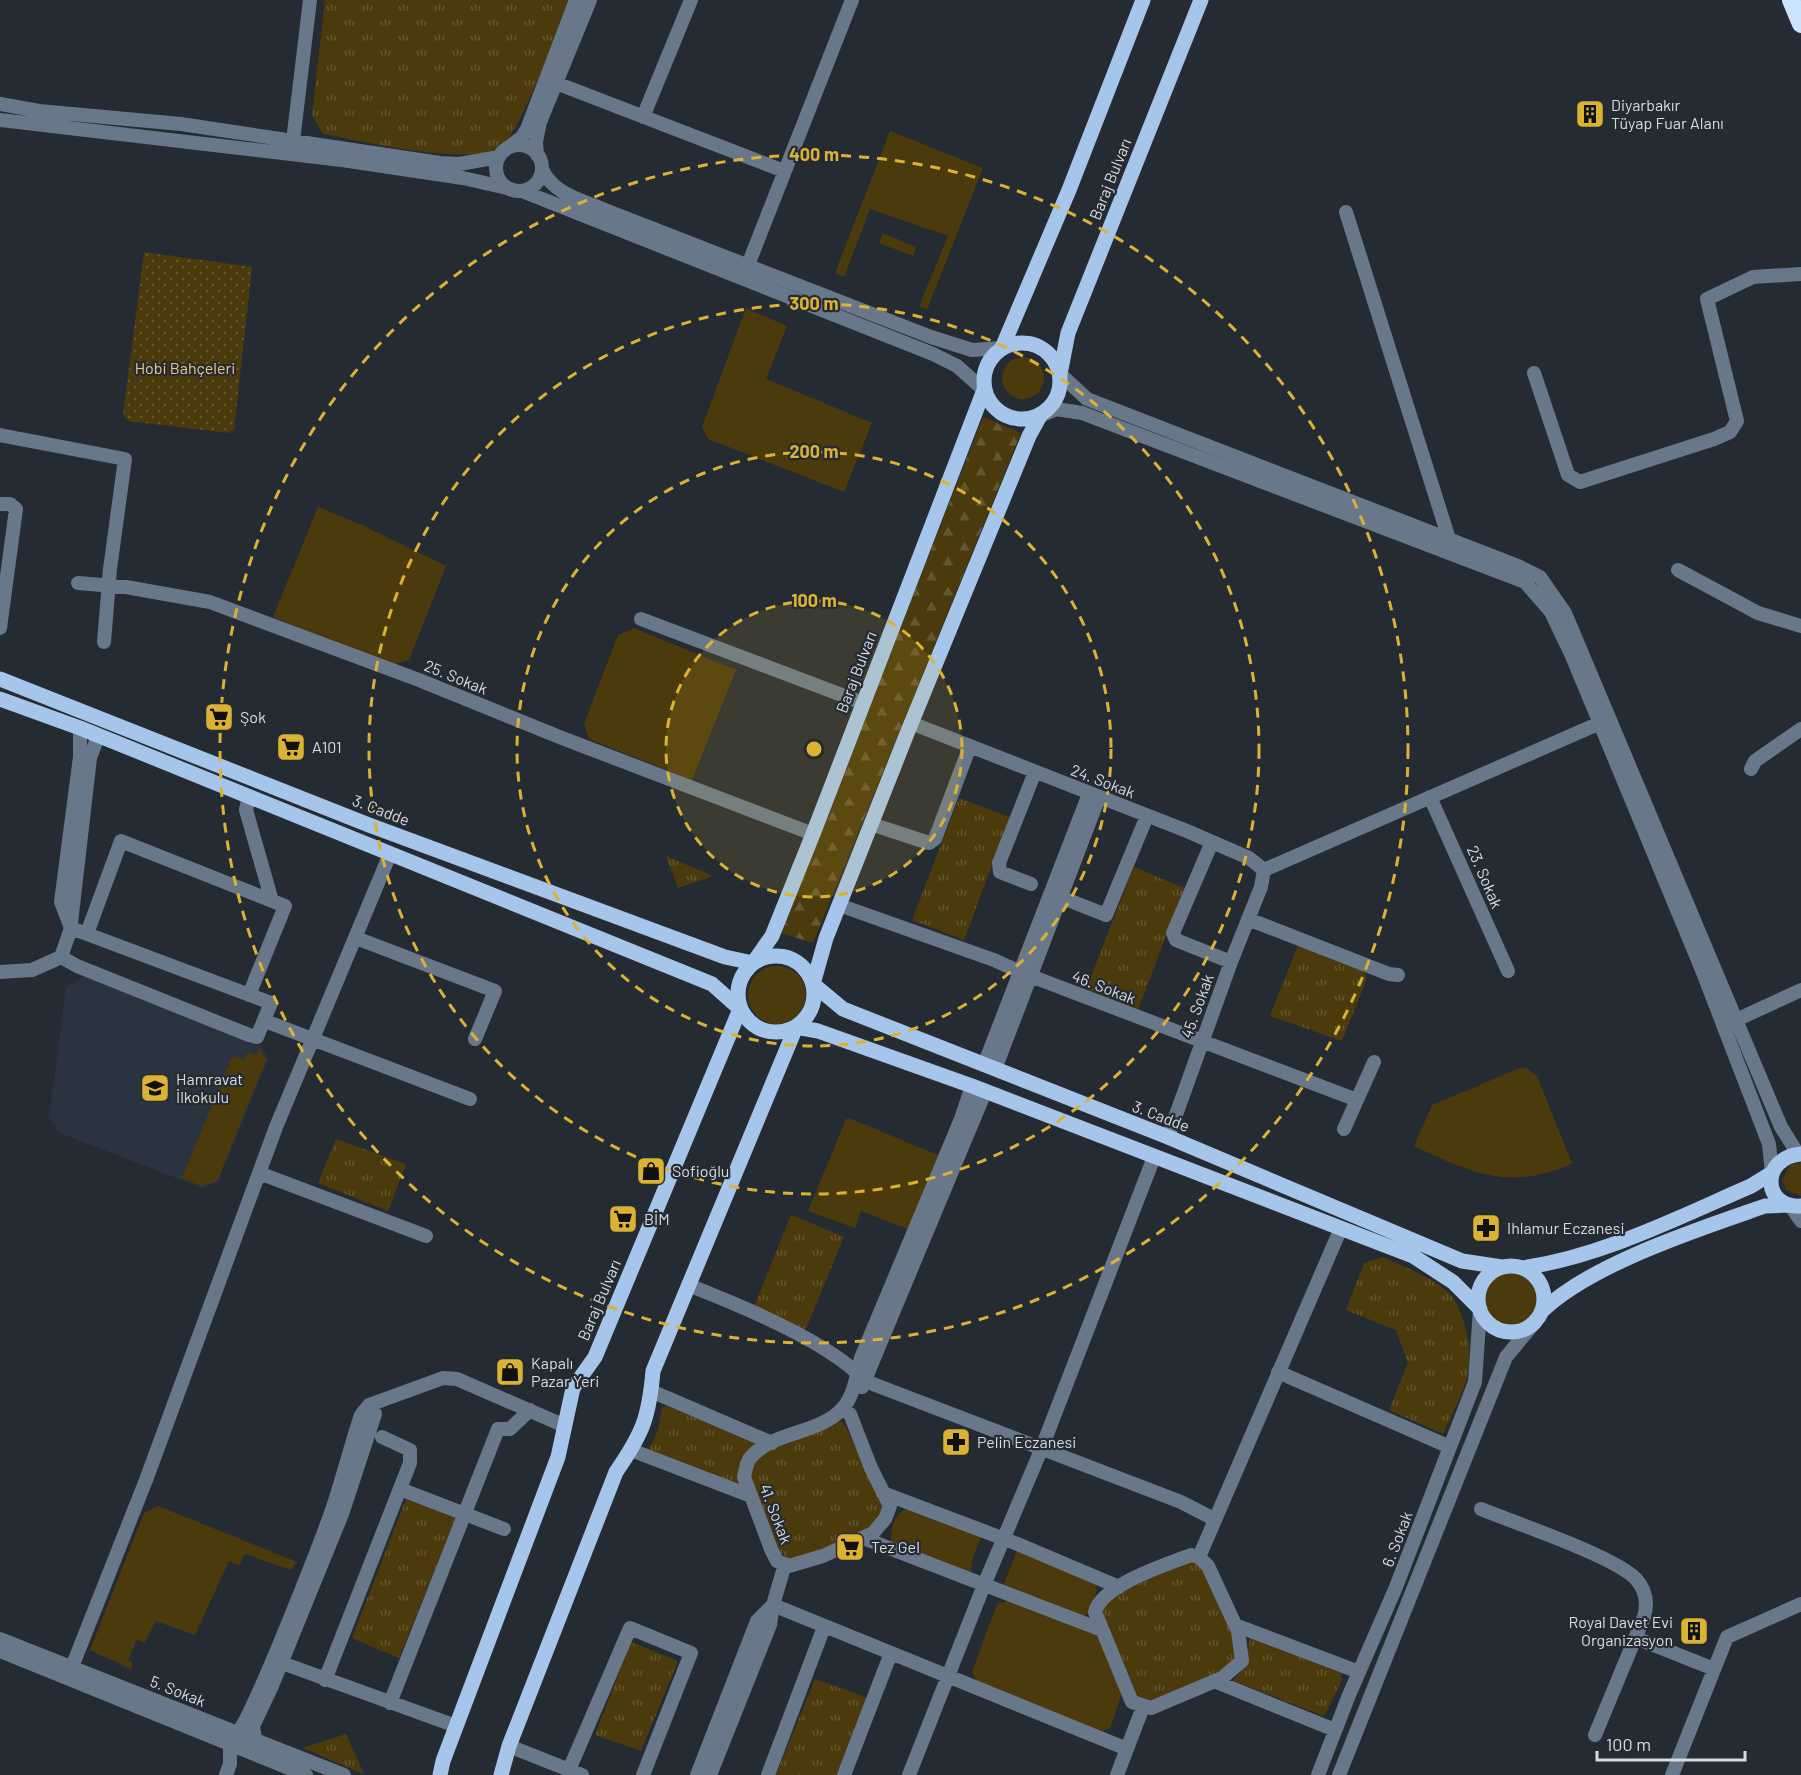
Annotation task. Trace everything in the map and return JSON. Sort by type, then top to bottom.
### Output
[{"type":"highway","points":[[1791,0],[1801,24]]},
{"type":"main road","name":"Baraj Bulvarı","points":[[1002,348],[1065,201],[1143,0]]},
{"type":"main road","name":"Baraj Bulvarı","points":[[1060,374],[1068,333],[1201,0]]},
{"type":"main road","points":[[501,1775],[509,1746],[616,1472],[643,1427],[650,1406],[653,1371],[796,1027],[812,1008],[813,984],[839,905],[911,723],[1029,436],[1040,416],[1057,398],[1060,374],[1056,362],[1037,346],[1026,343],[1002,348],[986,366],[984,390],[996,410],[1006,416],[1029,419],[1040,416]]},
{"type":"main road","name":"Baraj Bulvarı","points":[[753,963],[772,936],[984,390]]},
{"type":"main road","name":"3. Cadde","points":[[0,679],[369,825],[724,957],[753,963]]},
{"type":"main road","points":[[0,699],[80,728],[712,984],[740,1009],[747,1020],[764,1030],[784,1032],[796,1027],[829,1034],[979,1089],[1413,1256],[1454,1282],[1480,1309],[1491,1325],[1499,1330],[1519,1331],[1573,1287],[1618,1264],[1765,1206],[1795,1206]]},
{"type":"main road","points":[[740,1009],[739,984],[744,972],[753,963],[771,956],[789,958],[800,964],[813,984]]},
{"type":"main road","name":"3. Cadde","points":[[813,984],[843,1009],[1168,1137],[1462,1261],[1502,1268]]},
{"type":"main road","name":"Baraj Bulvarı","points":[[440,1775],[456,1726],[558,1457],[573,1388],[595,1357],[740,1009]]},
{"type":"main road","points":[[1480,1309],[1480,1288],[1492,1272],[1502,1268],[1522,1268],[1593,1253],[1751,1186],[1772,1173],[1781,1159],[1800,1154]]},
{"type":"main road","points":[[1772,1173],[1772,1189],[1782,1202],[1795,1206]]},
{"type":"main road","points":[[1522,1268],[1539,1281],[1543,1291],[1538,1317]]},
{"type":"street","points":[[293,141],[310,0]]},
{"type":"street","points":[[0,104],[39,111],[181,124],[440,163],[459,164],[498,157],[522,137],[527,129],[576,0]]},
{"type":"street","points":[[590,0],[540,122],[536,142],[537,154],[550,184],[559,191],[956,346],[972,350],[1002,348]]},
{"type":"street","points":[[643,117],[691,0]]},
{"type":"street","points":[[748,265],[852,0]]},
{"type":"street","points":[[556,83],[784,171]]},
{"type":"street","points":[[0,120],[342,160],[463,178],[522,191],[933,354],[957,366],[984,390]]},
{"type":"street","points":[[509,147],[524,146],[537,154]]},
{"type":"street","points":[[498,157],[495,171],[501,184],[507,189]]},
{"type":"street","points":[[522,191],[536,184],[542,170]]},
{"type":"street","points":[[1346,212],[1449,539]]},
{"type":"street","points":[[1534,373],[1568,475],[1580,482],[1714,439],[1730,432],[1737,422],[1707,299],[1753,277],[1801,274]]},
{"type":"street","points":[[1060,374],[1087,399],[1518,566],[1540,577],[1565,613],[1781,1128],[1800,1154]]},
{"type":"street","points":[[1040,416],[1056,409],[1082,413],[1525,582],[1551,612],[1600,723],[1769,1144],[1772,1173]]},
{"type":"street","points":[[0,435],[125,459],[104,642]]},
{"type":"street","points":[[0,504],[10,504],[16,509],[0,628]]},
{"type":"street","points":[[1678,570],[1758,613],[1801,626]]},
{"type":"street","name":"25. Sokak","points":[[78,583],[109,585],[210,602],[271,623],[813,834]]},
{"type":"street","points":[[641,619],[863,703]]},
{"type":"street","name":"24. Sokak","points":[[911,723],[1212,842],[1249,858],[1264,870]]},
{"type":"street","points":[[1264,870],[1600,723]]},
{"type":"street","points":[[62,957],[107,979],[257,1037],[271,1003],[71,928],[61,902],[80,757],[80,728]]},
{"type":"street","points":[[1751,769],[1755,761],[1801,729]]},
{"type":"street","points":[[0,972],[32,970],[62,957],[71,928],[90,758],[98,736]]},
{"type":"street","points":[[871,824],[929,843],[934,839],[970,746]]},
{"type":"street","points":[[1031,884],[1000,872],[999,863],[1035,772]]},
{"type":"street","points":[[989,1067],[1094,795]]},
{"type":"street","points":[[249,796],[246,810],[272,901]]},
{"type":"street","name":"23. Sokak","points":[[1430,797],[1508,971]]},
{"type":"street","points":[[1068,900],[1106,915],[1147,816]]},
{"type":"street","points":[[89,928],[121,841],[285,906],[249,995]]},
{"type":"street","points":[[1212,842],[1173,933],[1176,940],[1231,962]]},
{"type":"street","points":[[72,1667],[146,1480],[259,1173],[390,854]]},
{"type":"street","name":"45. Sokak","points":[[1168,1137],[1231,962],[1262,887],[1264,870]]},
{"type":"street","name":"46. Sokak","points":[[839,905],[994,960],[1201,1042],[1357,1100]]},
{"type":"street","points":[[1248,919],[1389,974],[1398,975]]},
{"type":"street","points":[[356,938],[495,991],[475,1039]]},
{"type":"street","points":[[1736,1020],[1801,990]]},
{"type":"street","points":[[265,1021],[470,1100]]},
{"type":"street","points":[[1344,1129],[1374,1062]]},
{"type":"street","points":[[846,1411],[961,1119],[979,1089]]},
{"type":"street","points":[[909,1775],[984,1585],[1041,1450],[1154,1157]]},
{"type":"street","points":[[259,1173],[426,1236]]},
{"type":"street","points":[[1795,1206],[1801,1221]]},
{"type":"street","points":[[1199,1557],[1341,1228]]},
{"type":"street","points":[[688,1285],[729,1301],[834,1354],[861,1376],[1041,1450],[1181,1502],[1215,1519]]},
{"type":"street","name":"6. Sokak","points":[[1318,1775],[1396,1587],[1475,1382],[1480,1309]]},
{"type":"street","name":"6. Sokak","points":[[1339,1775],[1506,1357],[1538,1317]]},
{"type":"street","points":[[1278,1372],[1450,1447]]},
{"type":"street","points":[[237,1732],[245,1723],[273,1660],[333,1507],[361,1415],[369,1405],[443,1378],[457,1379],[565,1426]]},
{"type":"street","points":[[651,1392],[772,1443]]},
{"type":"street","points":[[235,1775],[240,1763],[253,1746],[253,1726],[282,1663],[342,1514],[375,1414],[369,1405]]},
{"type":"street","points":[[390,1703],[498,1429],[510,1429],[530,1410]]},
{"type":"street","name":"41. Sokak","points":[[846,1411],[890,1506],[885,1519],[873,1533],[823,1556],[789,1566],[777,1561],[771,1549],[744,1477],[747,1465],[751,1456],[772,1443],[846,1411]]},
{"type":"street","points":[[325,1680],[410,1463],[410,1450],[382,1437]]},
{"type":"street","points":[[631,1450],[751,1496]]},
{"type":"street","points":[[400,1489],[467,1512],[504,1529]]},
{"type":"street","points":[[883,1493],[1004,1538],[1119,1587]]},
{"type":"street","points":[[1481,1509],[1615,1564],[1635,1577],[1643,1588],[1647,1605],[1594,1735]]},
{"type":"street","points":[[862,1538],[1102,1629]]},
{"type":"street","points":[[1191,1555],[1199,1557],[1208,1566],[1235,1625],[1241,1643],[1242,1661],[1232,1671],[1214,1681],[1151,1708],[1143,1707],[1132,1702],[1095,1612],[1098,1603],[1110,1591],[1191,1555]]},
{"type":"street","points":[[710,1775],[770,1625],[773,1605],[785,1564]]},
{"type":"street","points":[[1672,1775],[1714,1669],[1731,1633],[1801,1604]]},
{"type":"street","points":[[773,1605],[824,1628],[1127,1749]]},
{"type":"street","points":[[697,1775],[757,1621],[773,1605]]},
{"type":"street","points":[[1235,1625],[1359,1672]]},
{"type":"street","points":[[509,1746],[576,1772],[630,1628],[691,1653],[643,1775]]},
{"type":"street","points":[[768,1775],[824,1628]]},
{"type":"street","points":[[1635,1638],[1714,1669]]},
{"type":"street","name":"5. Sokak","points":[[0,1639],[237,1732],[253,1746],[306,1775]]},
{"type":"street","name":"5. Sokak","points":[[0,1651],[230,1746],[253,1746],[344,1775]]},
{"type":"street","points":[[844,1775],[891,1653]]},
{"type":"street","points":[[282,1663],[456,1726]]},
{"type":"street","points":[[1214,1681],[1335,1730]]},
{"type":"street","points":[[1117,1775],[1143,1707]]},
{"type":"street","points":[[226,1775],[230,1764],[230,1746]]},
{"type":"shaded area","name":"Hamravat İlkokulu","points":[[86,975],[261,1045],[268,1059],[218,1182],[202,1188],[60,1133],[49,1118],[66,987]]},
{"type":"green space","points":[[325,0],[569,0],[528,103],[508,139],[499,148],[483,153],[462,154],[413,150],[323,134],[312,115]]},
{"type":"green space","points":[[890,131],[983,168],[927,310],[919,306],[948,236],[870,209],[844,277],[835,273]]},
{"type":"green space","points":[[883,233],[916,247],[913,256],[879,243]]},
{"type":"green space","name":"Hobi Bahçeleri","points":[[144,252],[252,267],[234,430],[228,433],[128,421],[123,415]]},
{"type":"green space","points":[[746,308],[787,326],[766,379],[872,423],[844,492],[708,439],[702,427]]},
{"type":"green space","points":[[1023,357],[1031,358],[1038,363],[1043,370],[1043,386],[1038,393],[1031,398],[1023,399],[1015,398],[1008,393],[1003,386],[1002,378],[1003,370],[1008,363],[1015,358]]},
{"type":"green space","points":[[983,417],[1021,433],[813,943],[781,933]]},
{"type":"green space","points":[[318,507],[362,525],[446,566],[409,660],[393,665],[273,617]]},
{"type":"green space","points":[[634,628],[736,670],[692,780],[589,739],[584,724],[618,635]]},
{"type":"green space","points":[[959,798],[1010,817],[964,940],[912,920]]},
{"type":"green space","points":[[666,856],[713,876],[678,888]]},
{"type":"green space","points":[[1134,867],[1184,888],[1138,1010],[1086,989]]},
{"type":"green space","points":[[1299,943],[1362,968],[1367,978],[1342,1041],[1270,1016]]},
{"type":"green space","points":[[771,966],[783,966],[798,974],[806,989],[806,1001],[798,1016],[783,1024],[771,1024],[756,1016],[748,1001],[748,989],[756,974]]},
{"type":"green space","points":[[259,1047],[266,1060],[217,1181],[202,1186],[182,1178],[231,1059],[234,1056],[244,1060],[248,1052],[257,1055]]},
{"type":"green space","points":[[1520,1068],[1526,1068],[1537,1076],[1572,1163],[1551,1172],[1530,1176],[1492,1176],[1454,1164],[1414,1146],[1432,1105]]},
{"type":"green space","points":[[846,1119],[851,1119],[938,1155],[908,1229],[861,1211],[855,1228],[808,1211]]},
{"type":"green space","points":[[336,1139],[406,1164],[388,1211],[318,1183]]},
{"type":"green space","points":[[1801,1162],[1801,1196],[1786,1190],[1782,1180],[1790,1165]]},
{"type":"green space","points":[[791,1215],[844,1237],[805,1331],[753,1309]]},
{"type":"green space","points":[[1383,1257],[1441,1286],[1453,1298],[1463,1320],[1468,1337],[1469,1366],[1462,1392],[1443,1434],[1389,1410],[1408,1363],[1396,1330],[1346,1310],[1364,1263]]},
{"type":"green space","points":[[1511,1273],[1521,1275],[1529,1281],[1535,1289],[1537,1299],[1535,1309],[1529,1317],[1521,1323],[1511,1325],[1501,1323],[1493,1317],[1487,1309],[1485,1299],[1487,1289],[1493,1281],[1501,1275]]},
{"type":"green space","points":[[667,1406],[755,1443],[741,1460],[739,1483],[735,1486],[648,1451],[658,1430],[662,1407]]},
{"type":"green space","points":[[838,1421],[844,1423],[882,1506],[881,1514],[873,1527],[857,1536],[790,1560],[780,1552],[749,1475],[759,1456]]},
{"type":"green space","points":[[406,1499],[456,1517],[399,1658],[352,1638]]},
{"type":"green space","points":[[158,1506],[297,1562],[291,1570],[245,1554],[239,1565],[229,1561],[195,1635],[156,1621],[144,1643],[137,1639],[128,1660],[132,1663],[131,1669],[90,1650],[144,1513]]},
{"type":"green space","points":[[906,1509],[981,1537],[972,1560],[971,1573],[891,1541],[892,1527]]},
{"type":"green space","points":[[1017,1551],[1096,1583],[1094,1601],[1084,1617],[1003,1586]]},
{"type":"green space","points":[[1194,1559],[1203,1565],[1238,1648],[1233,1665],[1154,1701],[1140,1701],[1101,1611],[1109,1597]]},
{"type":"green space","points":[[1009,1601],[1098,1636],[1122,1693],[1110,1728],[1100,1732],[977,1682],[972,1672],[997,1604]]},
{"type":"green space","points":[[1250,1638],[1341,1673],[1342,1680],[1324,1716],[1233,1681],[1245,1667]]},
{"type":"green space","points":[[631,1642],[678,1661],[641,1751],[595,1735]]},
{"type":"green space","points":[[815,1679],[868,1698],[836,1775],[776,1775]]},
{"type":"green space","points":[[346,1734],[364,1774],[302,1748]]},
{"type":"place","name":"Diyarbakır Tüyap Fuar Alanı","points":[[1590,114]]},
{"type":"place","name":"Şok","points":[[219,717]]},
{"type":"place","name":"A101","points":[[291,747]]},
{"type":"place","name":"Hamravat İlkokulu","points":[[155,1088]]},
{"type":"place","name":"Sofioğlu","points":[[651,1171]]},
{"type":"place","name":"BİM","points":[[623,1219]]},
{"type":"place","name":"Ihlamur Eczanesi","points":[[1486,1228]]},
{"type":"place","name":"Kapalı Pazar Yeri","points":[[510,1372]]},
{"type":"place","name":"Pelin Eczanesi","points":[[956,1442]]},
{"type":"place","name":"Tez Gel","points":[[850,1547]]},
{"type":"place","name":"Royal Davet Evi Organizasyon","points":[[1694,1631]]}]
